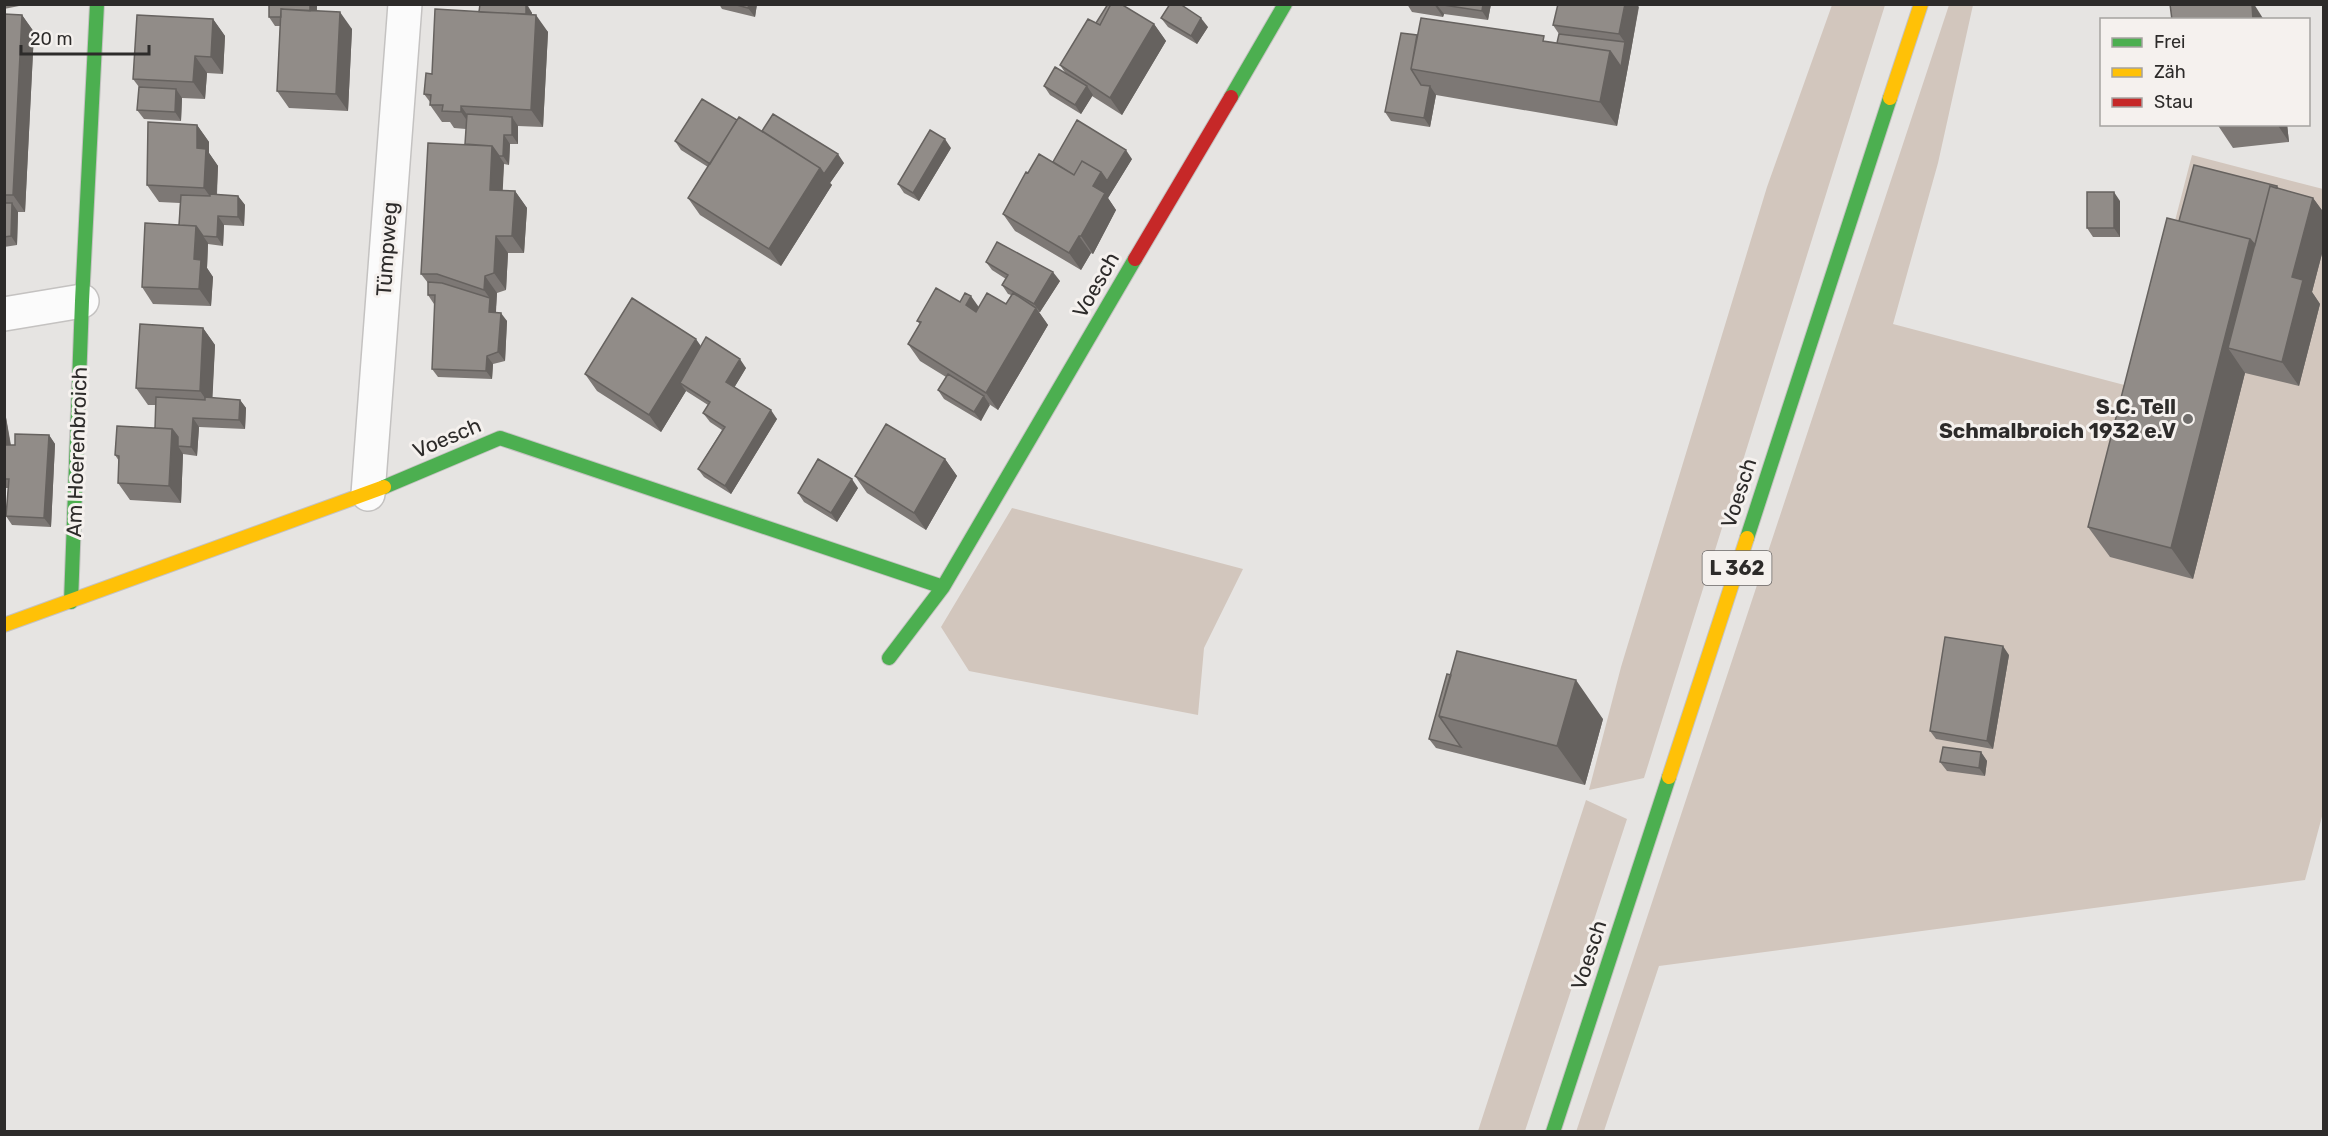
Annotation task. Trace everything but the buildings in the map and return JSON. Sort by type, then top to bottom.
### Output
[{"type":"street","name":"Am Hoerenbroich","points":[[71,602],[82,301],[97,4]]},
{"type":"street","name":"Tümpweg","points":[[368,494],[405,4]]},
{"type":"street","name":"Voesch","points":[[889,658],[943,587],[1285,4]]},
{"type":"street","name":"Voesch","points":[[1553,1131],[1920,4]]},
{"type":"street","points":[[4,314],[82,301]]},
{"type":"street","name":"Voesch","points":[[4,625],[368,494],[500,438],[943,587]]},
{"type":"shaded area","points":[[1832,5],[1885,5],[1644,778],[1589,790],[1621,667],[1767,187]]},
{"type":"shaded area","points":[[1949,5],[1973,5],[1938,163],[1893,324],[2132,387],[2192,155],[2323,189],[2324,809],[2305,880],[1659,966],[1604,1131],[1576,1132]]},
{"type":"shaded area","points":[[1012,508],[1243,569],[1204,648],[1198,715],[969,671],[941,627]]},
{"type":"shaded area","points":[[1586,800],[1627,819],[1525,1131],[1478,1131]]},
{"type":"traffic: fast","points":[[71,602],[82,301],[97,4]]},
{"type":"traffic: fast","points":[[1231,97],[1285,4]]},
{"type":"traffic: fast","points":[[1747,538],[1890,98]]},
{"type":"traffic: fast","points":[[889,658],[943,587],[1135,259]]},
{"type":"traffic: fast","points":[[384,487],[500,438],[943,587]]},
{"type":"traffic: fast","points":[[1553,1132],[1669,777]]},
{"type":"traffic: slow","points":[[1890,98],[1921,4]]},
{"type":"traffic: slow","points":[[4,625],[384,487]]},
{"type":"traffic: slow","points":[[1669,777],[1747,538]]},
{"type":"traffic: jam","points":[[1135,259],[1231,97]]},
{"type":"place","name":"S.C. Tell Schmalbroich 1932 e.V","points":[[2188,419]]}]
